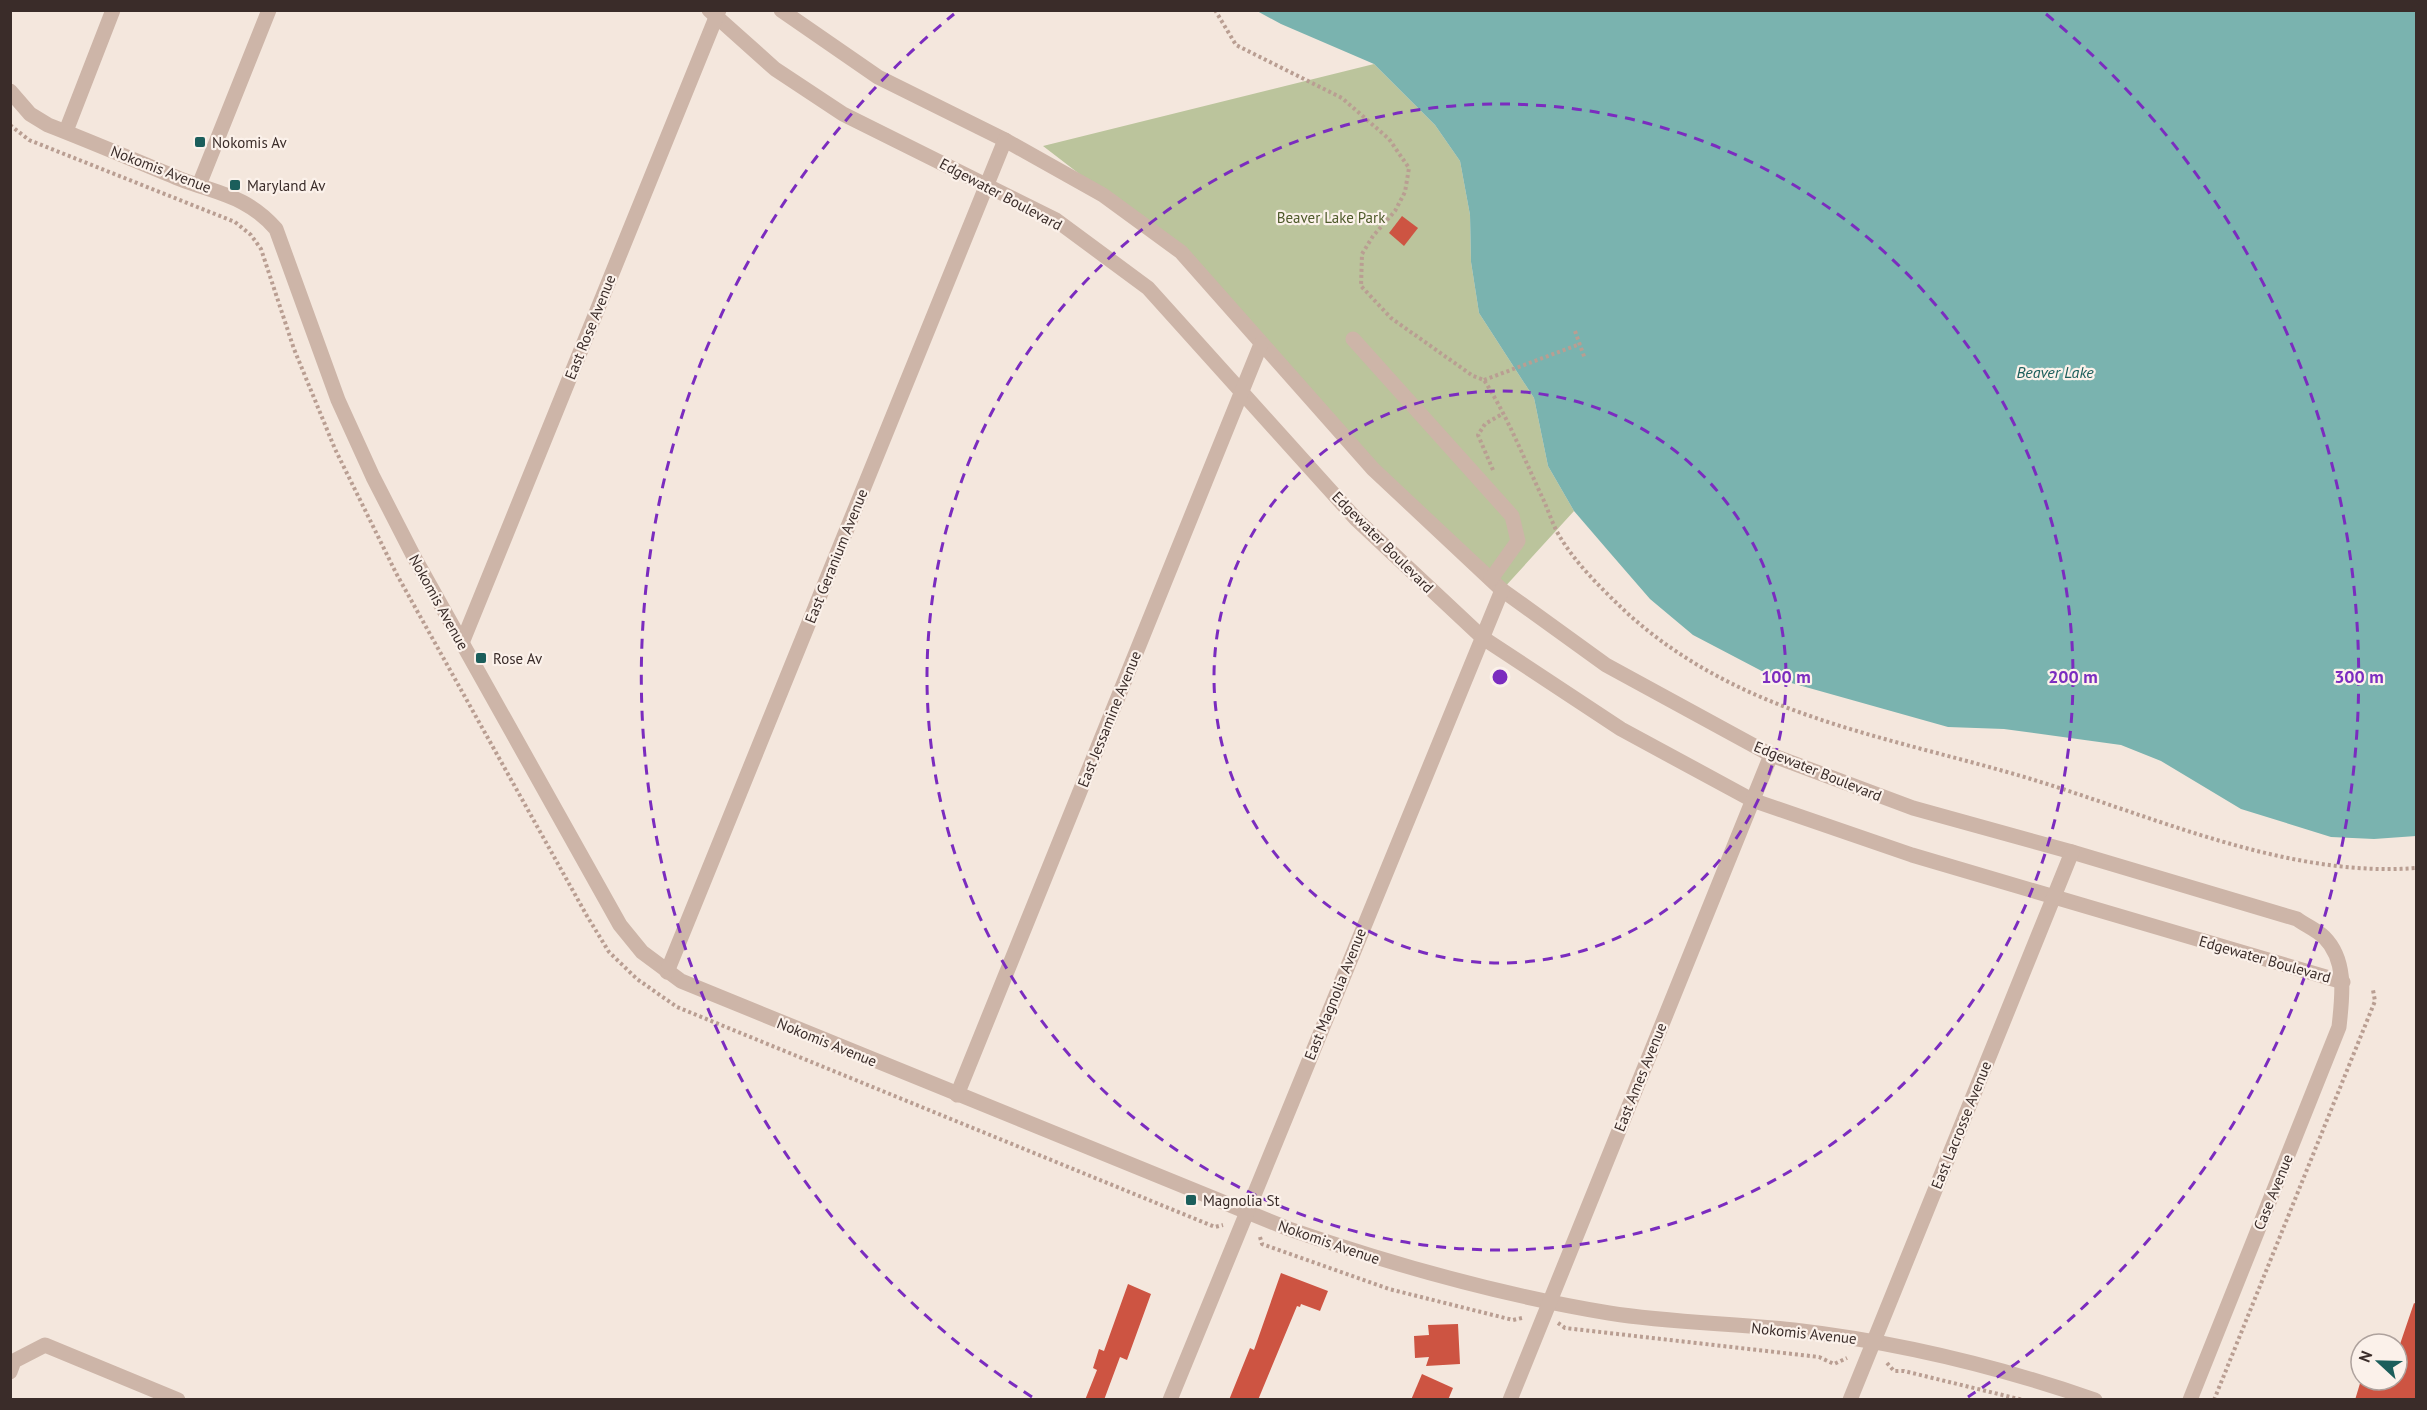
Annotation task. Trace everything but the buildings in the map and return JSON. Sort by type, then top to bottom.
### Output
[{"type":"street","points":[[66,131],[113,10]]},
{"type":"street","points":[[200,185],[269,10]]},
{"type":"street","name":"Edgewater Boulevard","points":[[781,10],[878,77],[1005,140],[1103,195],[1181,252],[1373,469],[1502,590],[1606,665],[1772,755],[1913,808],[2072,852],[2297,919],[2325,937],[2336,955],[2343,982]]},
{"type":"street","name":"Edgewater Boulevard","points":[[715,13],[775,69],[843,114],[1056,220],[1148,288],[1356,519],[1483,638],[1621,729],[1752,800],[1912,855],[2343,982]]},
{"type":"street","name":"East Rose Avenue","points":[[462,643],[715,13]]},
{"type":"street","name":"Nokomis Avenue","points":[[10,91],[30,114],[66,131],[251,205],[276,229],[338,400],[414,557],[620,925],[642,952],[667,972],[706,993],[957,1095],[1245,1211],[1380,1260],[1461,1283],[1550,1303],[1702,1324],[1792,1330],[1874,1341],[1970,1361],[2095,1400]]},
{"type":"street","name":"East Geranium Avenue","points":[[667,972],[1005,140]]},
{"type":"street","points":[[1353,339],[1512,516],[1518,541],[1491,579]]},
{"type":"street","name":"East Jessamine Avenue","points":[[957,1095],[1261,344]]},
{"type":"street","name":"East Magnolia Avenue","points":[[1170,1400],[1245,1211],[1502,590]]},
{"type":"street","name":"East Ames Avenue","points":[[1510,1400],[1772,755]]},
{"type":"street","name":"East Lacrosse Avenue","points":[[1850,1400],[2072,852]]},
{"type":"street","name":"Case Avenue","points":[[2190,1400],[2339,1028],[2343,982]]},
{"type":"street","points":[[10,1372],[14,1361],[45,1346],[178,1400]]},
{"type":"path","points":[[1215,10],[1236,45],[1342,98],[1389,139],[1409,168],[1405,192],[1395,211],[1362,254],[1361,286],[1392,318],[1473,376],[1484,380],[1580,344]]},
{"type":"path","points":[[10,124],[28,140],[235,222],[261,249],[294,349],[335,449],[396,573],[609,952],[637,979],[677,1007],[1215,1227],[1223,1225]]},
{"type":"path","points":[[1575,331],[1585,359]]},
{"type":"path","points":[[1484,380],[1559,535],[1586,573],[1628,613],[1674,650],[1756,696],[1811,718],[2029,779],[2224,840],[2294,859],[2383,870],[2416,868]]},
{"type":"path","points":[[1483,486],[1493,470],[1478,435],[1485,424],[1502,414]]},
{"type":"path","points":[[2214,1400],[2375,1001],[2373,990]]},
{"type":"path","points":[[1260,1237],[1262,1245],[1389,1289],[1513,1320],[1522,1318]]},
{"type":"path","points":[[1558,1323],[1564,1328],[1819,1357],[1834,1364],[1847,1358]]},
{"type":"path","points":[[1887,1364],[1893,1371],[1904,1371],[2023,1400]]},
{"type":"green space","name":"Beaver Lake Park","points":[[1374,64],[1435,125],[1460,161],[1470,215],[1471,262],[1479,313],[1534,398],[1548,466],[1574,511],[1502,590],[1373,469],[1181,252],[1043,146]]},
{"type":"water","name":"Beaver Lake","points":[[1257,11],[2416,11],[2416,836],[2374,839],[2331,837],[2241,809],[2161,761],[2121,745],[2004,729],[1948,727],[1777,679],[1693,635],[1650,599],[1574,511],[1548,466],[1534,398],[1479,313],[1471,262],[1470,215],[1460,161],[1435,125],[1374,64],[1281,24]]},
{"type":"place","name":"Nokomis Av","points":[[200,142]]},
{"type":"place","name":"Maryland Av","points":[[235,185]]},
{"type":"place","name":"Rose Av","points":[[481,658]]},
{"type":"place","name":"Magnolia St","points":[[1191,1200]]}]
